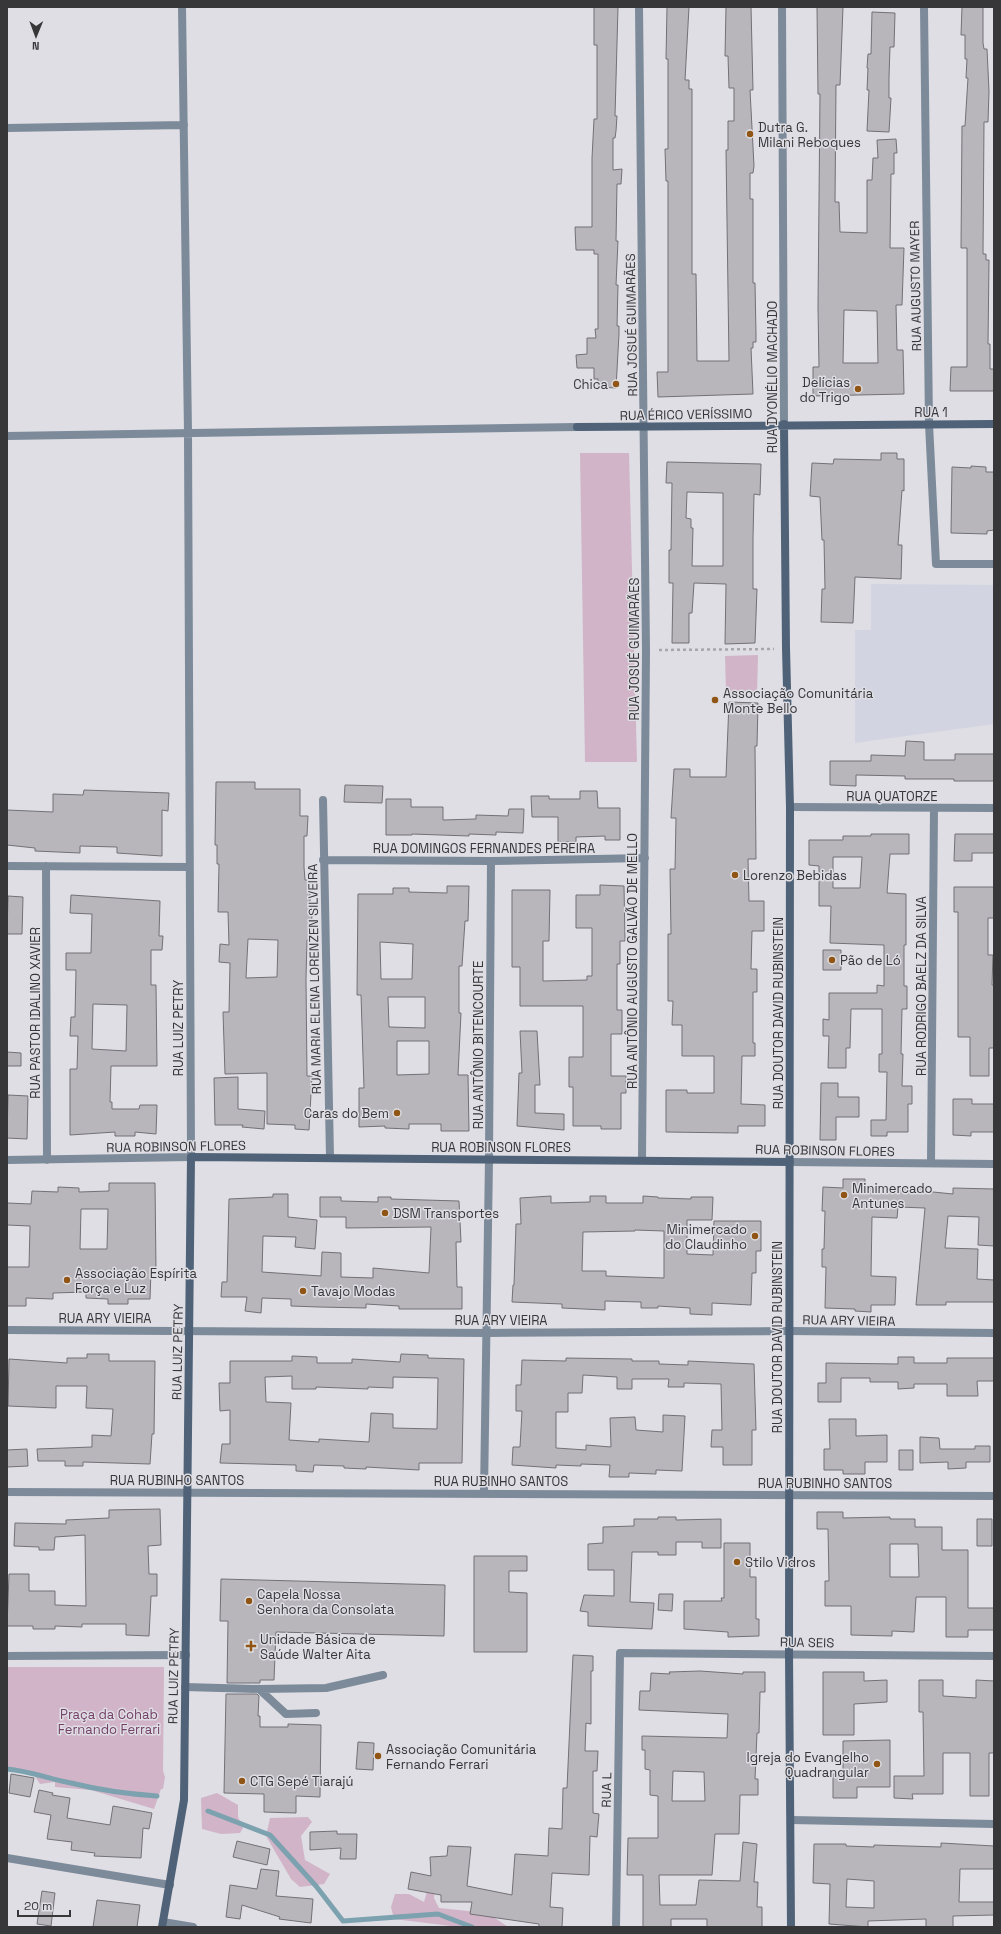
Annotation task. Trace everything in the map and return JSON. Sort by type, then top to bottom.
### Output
[{"type":"street","name":"RUA LUIZ PETRY","points":[[163,1925],[184,1800],[190,1330],[191,1157],[188,433],[182,7]]},
{"type":"street","name":"RUA JOSUÉ GUIMARÃES","points":[[639,7],[645,426],[646,763]]},
{"type":"street","name":"RUA DYONÉLIO MACHADO","points":[[782,7],[784,424],[788,748]]},
{"type":"street","name":"RUA AUGUSTO MAYER","points":[[924,7],[929,424],[936,564],[994,564]]},
{"type":"street","points":[[7,128],[184,125]]},
{"type":"street","name":"RUA ÉRICO VERÍSSIMO","points":[[188,433],[784,424],[867,425]]},
{"type":"street","name":"RUA 1","points":[[867,425],[994,424]]},
{"type":"street","points":[[7,436],[188,433]]},
{"type":"street","name":"RUA DOUTOR DAVID RUBINSTEIN","points":[[788,748],[790,807],[789,1653],[791,1927]]},
{"type":"street","name":"RUA ANTÔNIO AUGUSTO GALVÃO DE MELLO","points":[[642,1160],[646,763]]},
{"type":"street","name":"RUA MARIA ELENA LORENZEN SILVEIRA","points":[[322,800],[330,1157]]},
{"type":"street","name":"RUA QUATORZE","points":[[790,807],[994,808]]},
{"type":"street","name":"RUA RODRIGO BAELZ DA SILVA","points":[[931,1163],[934,808]]},
{"type":"street","name":"RUA DOMINGOS FERNANDES PEREIRA","points":[[323,860],[491,861],[645,858]]},
{"type":"street","name":"RUA ANTÔNIO BITENCOURTE","points":[[484,1492],[489,1159],[491,861]]},
{"type":"street","points":[[7,866],[189,867]]},
{"type":"street","name":"RUA PASTOR IDALINO XAVIER","points":[[46,866],[47,1160]]},
{"type":"street","name":"RUA ROBINSON FLORES","points":[[7,1160],[191,1157],[330,1157],[994,1164]]},
{"type":"street","name":"RUA ARY VIEIRA","points":[[7,1330],[487,1333],[789,1331],[994,1333]]},
{"type":"street","name":"RUA RUBINHO SANTOS","points":[[7,1492],[484,1492],[994,1496]]},
{"type":"street","name":"RUA SEIS","points":[[620,1653],[789,1653],[994,1656]]},
{"type":"street","name":"RUA L","points":[[616,1927],[620,1653]]},
{"type":"street","points":[[7,1656],[186,1655]]},
{"type":"street","points":[[185,1686],[259,1689],[326,1688],[383,1675]]},
{"type":"street","points":[[259,1689],[286,1714],[316,1713]]},
{"type":"street","points":[[791,1820],[994,1824]]},
{"type":"street","points":[[7,1858],[170,1885]]},
{"type":"street","points":[[163,1925],[193,1927]]},
{"type":"path","points":[[646,651],[786,648]]},
{"type":"shaded area","points":[[871,584],[994,585],[994,724],[855,743],[855,630],[871,630]]},
{"type":"green space","points":[[580,453],[629,453],[637,762],[585,762]]},
{"type":"green space","points":[[758,655],[757,694],[726,693],[725,656]]},
{"type":"green space","name":"Praça da Cohab Fernando Ferrari","points":[[7,1667],[164,1667],[163,1771],[165,1777],[163,1789],[161,1789],[154,1809],[91,1790],[55,1787],[55,1782],[40,1784],[33,1773],[9,1770],[7,1772]]},
{"type":"green space","points":[[217,1793],[238,1805],[238,1817],[243,1828],[240,1833],[221,1834],[202,1829],[201,1798]]},
{"type":"green space","points":[[308,1817],[312,1822],[301,1836],[305,1860],[330,1874],[324,1884],[300,1887],[291,1879],[266,1836],[270,1818]]},
{"type":"green space","points":[[432,1874],[437,1876],[434,1898],[439,1908],[478,1912],[495,1918],[508,1927],[459,1927],[394,1919],[391,1907],[395,1894],[409,1894],[424,1902]]},
{"type":"building","points":[[594,7],[618,7],[615,116],[617,116],[615,138],[613,138],[613,170],[622,169],[621,184],[617,184],[616,241],[618,241],[616,285],[618,285],[617,326],[619,326],[619,334],[616,388],[598,387],[598,379],[594,379],[594,368],[577,368],[576,355],[587,354],[587,338],[596,338],[595,329],[598,329],[598,254],[594,254],[594,250],[576,250],[575,227],[592,227],[592,158],[594,119],[597,119],[597,45],[594,45]]},
{"type":"building","points":[[667,7],[689,7],[685,80],[689,80],[689,89],[692,89],[692,274],[696,274],[697,361],[729,361],[726,150],[728,150],[728,121],[734,121],[734,88],[729,88],[728,56],[725,56],[726,7],[751,7],[753,90],[750,90],[754,166],[753,173],[750,173],[750,199],[753,199],[753,283],[755,283],[756,334],[756,342],[753,342],[753,348],[751,348],[753,394],[658,397],[657,372],[668,372],[668,181],[666,181],[665,149],[668,149],[668,59],[666,59]]},
{"type":"building","points":[[817,7],[843,7],[840,85],[836,85],[835,202],[839,202],[840,232],[867,233],[867,180],[872,180],[873,158],[878,158],[877,140],[896,139],[897,153],[894,153],[894,174],[891,174],[890,248],[904,248],[902,305],[896,305],[897,350],[903,350],[904,394],[813,396],[813,367],[819,367],[818,307],[820,94],[818,94]],"holes":[[[844,310],[877,311],[878,363],[843,363]]]},
{"type":"building","points":[[962,7],[983,7],[983,43],[984,49],[987,49],[989,91],[988,122],[984,122],[983,254],[986,254],[986,260],[989,260],[988,344],[990,344],[990,369],[994,369],[994,391],[950,391],[951,367],[967,367],[967,248],[961,248],[962,126],[965,126],[968,78],[966,78],[967,59],[965,59],[965,35],[961,35]]},
{"type":"building","points":[[872,12],[895,13],[894,47],[890,47],[889,98],[891,98],[889,132],[867,131],[869,90],[867,90],[867,68],[868,54],[871,54]]},
{"type":"building","points":[[881,453],[897,453],[897,459],[904,459],[904,491],[902,490],[898,545],[902,545],[901,579],[855,577],[853,623],[821,622],[822,589],[825,589],[824,540],[822,540],[820,497],[810,496],[812,463],[833,464],[834,459],[881,460]]},
{"type":"building","points":[[667,462],[761,464],[760,495],[754,494],[753,589],[757,589],[755,643],[725,644],[726,584],[694,583],[692,613],[689,613],[689,643],[672,643],[673,583],[669,583],[669,550],[671,550],[672,483],[666,483]],"holes":[[[687,492],[723,493],[723,566],[692,566],[693,528],[691,528],[691,519],[686,518]]]},
{"type":"building","points":[[971,466],[986,467],[986,472],[994,472],[994,530],[987,531],[987,534],[951,533],[952,467],[971,468]]},
{"type":"building","points":[[729,702],[758,703],[757,746],[755,746],[756,859],[748,859],[749,901],[764,901],[764,931],[752,931],[751,969],[757,969],[757,992],[753,992],[753,1043],[755,1043],[755,1056],[742,1056],[741,1104],[765,1105],[765,1126],[738,1126],[738,1133],[666,1132],[666,1090],[687,1090],[687,1093],[714,1093],[714,1056],[682,1056],[682,1025],[672,1025],[673,1001],[668,1001],[668,934],[671,934],[670,869],[675,869],[676,818],[671,818],[674,769],[690,769],[690,777],[726,777]]},
{"type":"building","points":[[906,741],[924,742],[924,760],[955,760],[955,754],[994,754],[994,781],[905,779],[905,776],[856,775],[856,786],[830,785],[830,761],[871,761],[871,755],[905,756]]},
{"type":"building","points":[[216,782],[255,782],[255,789],[300,789],[300,816],[308,816],[307,836],[304,836],[304,867],[305,880],[310,880],[310,912],[312,912],[311,940],[307,940],[306,978],[307,1076],[312,1076],[309,1130],[295,1129],[295,1125],[267,1124],[267,1073],[225,1074],[223,1012],[229,1012],[230,963],[219,962],[220,944],[229,945],[228,912],[218,912],[219,864],[217,864],[217,845],[215,845]],"holes":[[[248,939],[278,940],[277,977],[246,978]]]},
{"type":"building","points":[[345,785],[383,786],[382,803],[344,802]]},
{"type":"building","points":[[84,790],[169,793],[168,811],[162,810],[162,856],[117,853],[117,847],[80,846],[80,853],[35,851],[35,848],[7,845],[7,810],[53,812],[53,794],[83,795]]},
{"type":"building","points":[[580,791],[597,791],[598,808],[620,808],[620,840],[605,840],[605,836],[576,837],[576,842],[558,842],[558,817],[532,817],[531,796],[549,796],[549,799],[580,799]]},
{"type":"building","points":[[386,799],[411,799],[411,807],[443,807],[443,820],[476,819],[476,815],[508,816],[509,809],[524,809],[523,833],[496,832],[496,835],[469,834],[469,836],[412,834],[386,835]]},
{"type":"building","points":[[871,834],[909,834],[909,854],[890,854],[887,893],[906,894],[904,986],[907,986],[907,1009],[902,1009],[901,1054],[903,1054],[902,1086],[912,1086],[912,1104],[908,1104],[908,1132],[887,1132],[887,1136],[871,1136],[871,1120],[886,1120],[887,1072],[879,1072],[879,1054],[882,1054],[882,1009],[851,1009],[850,1048],[846,1048],[846,1068],[828,1068],[829,1036],[823,1036],[823,1019],[829,1020],[829,993],[877,993],[877,985],[884,986],[884,945],[830,943],[831,906],[819,906],[819,866],[809,865],[809,840],[843,840],[843,836],[871,836]],"holes":[[[833,857],[862,857],[860,888],[833,888]]]},
{"type":"building","points":[[955,834],[994,834],[994,853],[972,853],[972,861],[954,861]]},
{"type":"building","points":[[600,885],[624,886],[625,941],[620,941],[620,964],[617,964],[617,1010],[622,1010],[622,1034],[611,1034],[611,1076],[626,1076],[626,1093],[621,1093],[621,1129],[601,1129],[601,1126],[573,1126],[573,1087],[569,1087],[569,1057],[583,1057],[583,1006],[520,1006],[520,967],[512,967],[512,890],[550,890],[549,941],[543,941],[543,981],[587,980],[587,976],[592,976],[592,928],[576,928],[576,895],[600,895]]},
{"type":"building","points":[[447,886],[469,886],[468,921],[465,921],[462,966],[459,966],[459,1013],[461,1013],[458,1075],[468,1075],[469,1131],[441,1131],[441,1124],[409,1124],[409,1129],[385,1128],[385,1126],[359,1127],[359,1088],[364,1088],[361,995],[357,995],[358,894],[393,894],[393,888],[409,888],[409,892],[447,893]],"holes":[[[380,942],[413,944],[412,979],[381,979]],[[388,997],[425,997],[425,1028],[389,1027]],[[397,1041],[429,1041],[429,1074],[397,1075]]]},
{"type":"building","points":[[954,887],[994,887],[994,918],[988,918],[988,955],[993,955],[992,985],[994,985],[994,1048],[989,1048],[989,1076],[970,1076],[970,1037],[958,1037],[958,912],[954,912]]},
{"type":"building","points":[[71,895],[160,901],[159,936],[163,936],[162,950],[151,950],[151,985],[156,985],[157,1066],[111,1066],[110,1102],[112,1102],[112,1109],[139,1109],[140,1105],[157,1105],[156,1134],[135,1132],[135,1136],[115,1136],[115,1132],[70,1135],[70,1069],[77,1069],[78,1036],[70,1036],[71,1017],[75,1017],[76,970],[66,970],[66,953],[91,953],[92,914],[70,913]],"holes":[[[93,1004],[127,1005],[126,1051],[92,1049]]]},
{"type":"building","points":[[8,896],[23,897],[22,934],[7,934]]},
{"type":"building","name":"Pão de Ló","points":[[823,950],[841,950],[841,970],[823,970]]},
{"type":"building","points":[[520,1031],[537,1031],[540,1085],[535,1085],[535,1113],[564,1114],[564,1130],[517,1126],[519,1073],[522,1073]]},
{"type":"building","points":[[7,1052],[21,1053],[21,1066],[7,1066]]},
{"type":"building","points":[[238,1077],[238,1109],[265,1111],[264,1129],[242,1127],[243,1125],[215,1125],[214,1078]]},
{"type":"building","points":[[821,1083],[838,1083],[838,1097],[859,1097],[859,1117],[836,1117],[836,1140],[820,1140]]},
{"type":"building","points":[[8,1095],[28,1096],[27,1139],[7,1138]]},
{"type":"building","points":[[953,1099],[972,1099],[972,1104],[994,1104],[994,1132],[971,1132],[971,1136],[953,1135]]},
{"type":"building","points":[[843,1179],[865,1179],[865,1188],[923,1188],[923,1191],[953,1194],[953,1188],[994,1189],[994,1246],[978,1245],[979,1217],[948,1216],[945,1248],[978,1249],[977,1279],[994,1280],[994,1302],[946,1302],[946,1305],[916,1305],[925,1208],[898,1207],[897,1218],[872,1217],[871,1276],[896,1277],[895,1305],[871,1305],[871,1312],[855,1311],[855,1309],[825,1308],[826,1267],[822,1267],[825,1211],[822,1211],[823,1187],[843,1188]]},
{"type":"building","points":[[109,1183],[155,1183],[156,1271],[151,1271],[150,1299],[128,1299],[128,1304],[108,1304],[108,1299],[86,1298],[86,1292],[53,1293],[53,1299],[26,1298],[26,1306],[7,1306],[7,1267],[29,1267],[30,1226],[7,1225],[7,1203],[31,1204],[32,1191],[58,1192],[58,1187],[79,1188],[79,1192],[109,1191]],"holes":[[[81,1209],[108,1209],[107,1249],[80,1249]]]},
{"type":"building","points":[[273,1194],[288,1194],[288,1217],[317,1220],[315,1249],[295,1247],[296,1237],[263,1236],[262,1272],[321,1276],[322,1252],[341,1253],[341,1277],[373,1278],[373,1268],[429,1273],[431,1227],[346,1228],[346,1217],[320,1217],[320,1197],[341,1197],[341,1201],[378,1202],[378,1197],[391,1197],[391,1199],[459,1201],[461,1242],[456,1242],[457,1287],[462,1287],[462,1309],[399,1309],[399,1306],[366,1304],[366,1308],[291,1306],[291,1299],[262,1298],[261,1313],[245,1311],[247,1297],[221,1297],[222,1282],[227,1282],[229,1199],[273,1197]]},
{"type":"building","points":[[551,1196],[551,1203],[590,1202],[590,1196],[606,1196],[606,1203],[643,1203],[643,1196],[691,1199],[691,1197],[713,1197],[712,1220],[687,1220],[687,1254],[713,1255],[714,1221],[761,1221],[761,1251],[756,1251],[756,1273],[752,1273],[751,1305],[712,1303],[712,1315],[690,1314],[690,1308],[658,1306],[658,1308],[641,1308],[641,1302],[605,1301],[605,1310],[562,1308],[562,1304],[512,1302],[516,1224],[521,1224],[520,1198]],"holes":[[[635,1230],[664,1231],[664,1278],[606,1276],[606,1271],[582,1271],[583,1232]]]},
{"type":"building","points":[[87,1354],[109,1354],[109,1361],[155,1361],[154,1434],[152,1434],[150,1464],[83,1462],[83,1466],[65,1466],[65,1461],[38,1461],[37,1449],[92,1447],[92,1435],[111,1436],[113,1409],[86,1408],[87,1386],[56,1386],[56,1408],[8,1406],[9,1359],[67,1363],[67,1358],[87,1358]]},
{"type":"building","points":[[401,1354],[428,1355],[428,1358],[464,1359],[462,1463],[419,1463],[419,1470],[366,1467],[366,1469],[344,1468],[344,1466],[314,1465],[313,1472],[296,1471],[296,1465],[220,1463],[222,1444],[230,1444],[230,1410],[220,1411],[219,1383],[230,1383],[230,1361],[292,1361],[292,1356],[317,1357],[317,1363],[352,1363],[352,1359],[400,1362]],"holes":[[[292,1376],[292,1389],[316,1389],[316,1387],[368,1389],[368,1387],[393,1388],[393,1377],[438,1378],[437,1429],[393,1428],[393,1414],[371,1413],[369,1442],[319,1439],[319,1442],[289,1440],[291,1403],[266,1402],[265,1377]]]},
{"type":"building","points":[[898,1357],[914,1357],[914,1363],[947,1363],[947,1358],[994,1358],[994,1381],[977,1381],[978,1396],[947,1396],[947,1384],[914,1384],[914,1388],[898,1389],[898,1382],[870,1382],[870,1378],[841,1378],[841,1402],[818,1402],[818,1383],[826,1383],[826,1363],[898,1364]]},
{"type":"building","points":[[566,1358],[632,1359],[632,1361],[659,1361],[659,1364],[688,1365],[688,1361],[754,1364],[756,1430],[752,1430],[752,1465],[723,1465],[723,1447],[711,1447],[712,1430],[722,1430],[721,1384],[684,1383],[684,1387],[668,1387],[669,1379],[632,1379],[632,1389],[617,1389],[617,1377],[583,1375],[582,1393],[568,1393],[568,1412],[556,1412],[556,1448],[586,1450],[586,1445],[611,1447],[610,1418],[635,1417],[636,1430],[663,1432],[663,1415],[685,1416],[682,1471],[656,1470],[656,1474],[629,1473],[629,1477],[609,1477],[610,1465],[556,1465],[556,1468],[512,1465],[513,1447],[520,1447],[522,1411],[516,1411],[516,1385],[521,1385],[522,1360],[566,1361]]},
{"type":"building","points":[[829,1419],[856,1419],[856,1436],[887,1435],[887,1462],[865,1462],[865,1474],[843,1474],[843,1470],[824,1470],[824,1449],[830,1449]]},
{"type":"building","points":[[920,1437],[939,1438],[940,1449],[975,1449],[975,1446],[990,1446],[990,1462],[966,1462],[966,1468],[948,1469],[948,1462],[920,1463]]},
{"type":"building","points":[[27,1449],[28,1466],[7,1467],[7,1450]]},
{"type":"building","points":[[899,1450],[913,1450],[913,1470],[899,1470]]},
{"type":"building","points":[[160,1509],[161,1545],[148,1546],[149,1574],[157,1574],[157,1596],[151,1596],[149,1636],[126,1635],[126,1624],[82,1624],[82,1627],[55,1626],[55,1629],[33,1629],[33,1626],[7,1626],[9,1574],[29,1574],[29,1591],[55,1591],[55,1605],[86,1606],[85,1535],[55,1537],[54,1550],[39,1550],[39,1547],[14,1546],[15,1523],[66,1524],[66,1520],[109,1518],[109,1510]]},
{"type":"building","points":[[817,1512],[843,1512],[843,1518],[890,1517],[890,1519],[915,1519],[915,1527],[942,1527],[942,1550],[968,1550],[968,1608],[994,1608],[994,1630],[968,1630],[968,1637],[946,1637],[946,1597],[916,1597],[914,1632],[892,1631],[892,1636],[851,1635],[851,1606],[825,1606],[825,1581],[829,1581],[828,1529],[817,1529]],"holes":[[[890,1544],[918,1544],[919,1577],[890,1577]]]},
{"type":"building","points":[[658,1517],[676,1517],[676,1520],[721,1519],[721,1548],[702,1548],[702,1542],[676,1542],[676,1555],[658,1555],[658,1552],[632,1552],[630,1602],[654,1603],[652,1629],[588,1626],[588,1612],[580,1611],[584,1595],[614,1596],[614,1570],[588,1570],[588,1544],[603,1543],[603,1527],[634,1526],[634,1519],[658,1519]]},
{"type":"building","points":[[977,1519],[992,1519],[992,1546],[977,1546]]},
{"type":"building","points":[[724,1543],[750,1543],[750,1577],[756,1577],[756,1619],[759,1619],[759,1636],[728,1637],[728,1632],[684,1629],[684,1601],[722,1601],[721,1598],[724,1598]]},
{"type":"building","points":[[474,1556],[527,1556],[527,1571],[509,1571],[509,1592],[527,1593],[527,1652],[474,1652]]},
{"type":"building","points":[[221,1579],[445,1585],[444,1636],[276,1632],[274,1680],[260,1680],[260,1683],[227,1683],[228,1621],[220,1621]]},
{"type":"building","points":[[659,1594],[673,1594],[672,1611],[658,1610]]},
{"type":"building","points":[[573,1655],[593,1656],[593,1671],[591,1671],[591,1724],[586,1723],[585,1751],[598,1751],[597,1771],[593,1771],[593,1813],[599,1814],[597,1837],[590,1836],[589,1875],[552,1873],[550,1907],[563,1908],[562,1927],[539,1927],[539,1924],[470,1914],[472,1902],[441,1902],[441,1895],[408,1889],[411,1872],[431,1876],[430,1857],[447,1856],[448,1846],[471,1847],[467,1886],[512,1895],[515,1854],[548,1856],[549,1828],[562,1829],[563,1788],[567,1788]]},
{"type":"building","points":[[700,1671],[743,1674],[743,1672],[765,1672],[765,1692],[760,1692],[759,1733],[757,1733],[755,1779],[758,1779],[758,1795],[740,1795],[739,1834],[715,1834],[712,1875],[659,1875],[660,1905],[696,1905],[699,1880],[740,1881],[743,1842],[757,1844],[754,1882],[758,1882],[757,1907],[762,1907],[762,1927],[707,1927],[707,1919],[671,1919],[671,1927],[643,1927],[643,1875],[627,1875],[628,1838],[658,1838],[658,1796],[650,1795],[650,1770],[645,1769],[645,1750],[642,1750],[642,1736],[727,1738],[728,1714],[639,1710],[640,1691],[650,1691],[651,1673],[670,1674],[669,1672]],"holes":[[[673,1771],[704,1772],[705,1801],[672,1801]]]},
{"type":"building","points":[[823,1672],[864,1672],[864,1681],[887,1680],[887,1702],[854,1704],[854,1735],[823,1735]]},
{"type":"building","points":[[919,1680],[943,1680],[943,1696],[976,1698],[976,1680],[994,1681],[994,1753],[989,1753],[989,1796],[970,1796],[970,1753],[943,1753],[943,1794],[912,1794],[913,1799],[894,1798],[894,1776],[924,1776],[923,1712],[919,1712]]},
{"type":"building","points":[[226,1694],[257,1694],[259,1696],[258,1716],[260,1716],[260,1727],[288,1727],[288,1724],[321,1725],[320,1797],[296,1796],[296,1813],[264,1812],[264,1794],[224,1793]]},
{"type":"building","points":[[890,1740],[890,1787],[857,1787],[857,1798],[833,1798],[833,1774],[843,1774],[843,1741]]},
{"type":"building","points":[[358,1742],[374,1743],[373,1770],[356,1769]]},
{"type":"building","points":[[11,1774],[34,1778],[30,1797],[9,1793]]},
{"type":"building","points":[[39,1790],[53,1793],[52,1795],[70,1798],[67,1818],[110,1825],[113,1806],[152,1813],[149,1829],[143,1828],[141,1858],[94,1856],[95,1853],[71,1850],[72,1842],[47,1839],[51,1815],[34,1812]]},
{"type":"building","points":[[337,1831],[337,1834],[357,1834],[356,1859],[340,1859],[341,1848],[310,1850],[310,1832]]},
{"type":"building","points":[[237,1841],[270,1849],[267,1865],[233,1857]]},
{"type":"building","points":[[941,1843],[994,1846],[994,1869],[960,1869],[959,1902],[994,1902],[994,1915],[953,1916],[953,1927],[926,1927],[926,1919],[868,1921],[868,1927],[829,1924],[830,1884],[813,1883],[814,1844],[846,1844],[846,1846],[874,1847],[874,1845],[941,1847]],"holes":[[[847,1879],[874,1881],[874,1908],[846,1907]]]},
{"type":"building","points":[[261,1869],[279,1871],[276,1896],[313,1899],[311,1923],[279,1919],[280,1917],[242,1905],[240,1919],[226,1917],[230,1885],[257,1889]]},
{"type":"building","points":[[42,1891],[55,1893],[51,1926],[37,1924]]},
{"type":"building","points":[[97,1900],[140,1905],[137,1927],[93,1927]]},
{"type":"waterway","points":[[7,1769],[23,1771],[103,1790],[157,1796]]},
{"type":"waterway","points":[[208,1811],[270,1835],[316,1886],[343,1921],[438,1914],[472,1927]]},
{"type":"place","name":"Dutra G. Milani Reboques","points":[[750,134]]},
{"type":"place","name":"Chica","points":[[616,384]]},
{"type":"place","name":"Delícias do Trigo","points":[[858,389]]},
{"type":"place","name":"Associação Comunitária Monte Bello","points":[[715,700]]},
{"type":"place","name":"Lorenzo Bebidas","points":[[735,875]]},
{"type":"place","name":"Pão de Ló","points":[[832,960]]},
{"type":"place","name":"Caras do Bem","points":[[397,1113]]},
{"type":"place","name":"Minimercado Antunes","points":[[844,1195]]},
{"type":"place","name":"DSM Transportes","points":[[385,1213]]},
{"type":"place","name":"Minimercado do Claudinho","points":[[755,1236]]},
{"type":"place","name":"Associação Espírita Força e Luz","points":[[67,1280]]},
{"type":"place","name":"Tavajo Modas","points":[[303,1291]]},
{"type":"place","name":"Stilo Vidros","points":[[737,1562]]},
{"type":"place","name":"Capela Nossa Senhora da Consolata","points":[[249,1601]]},
{"type":"place","name":"Unidade Básica de Saúde Walter Aita","points":[[251,1646]]},
{"type":"place","name":"Associação Comunitária Fernando Ferrari","points":[[378,1756]]},
{"type":"place","name":"Igreja do Evangelho Quadrangular","points":[[877,1764]]},
{"type":"place","name":"CTG Sepé Tiarajú","points":[[242,1781]]}]
